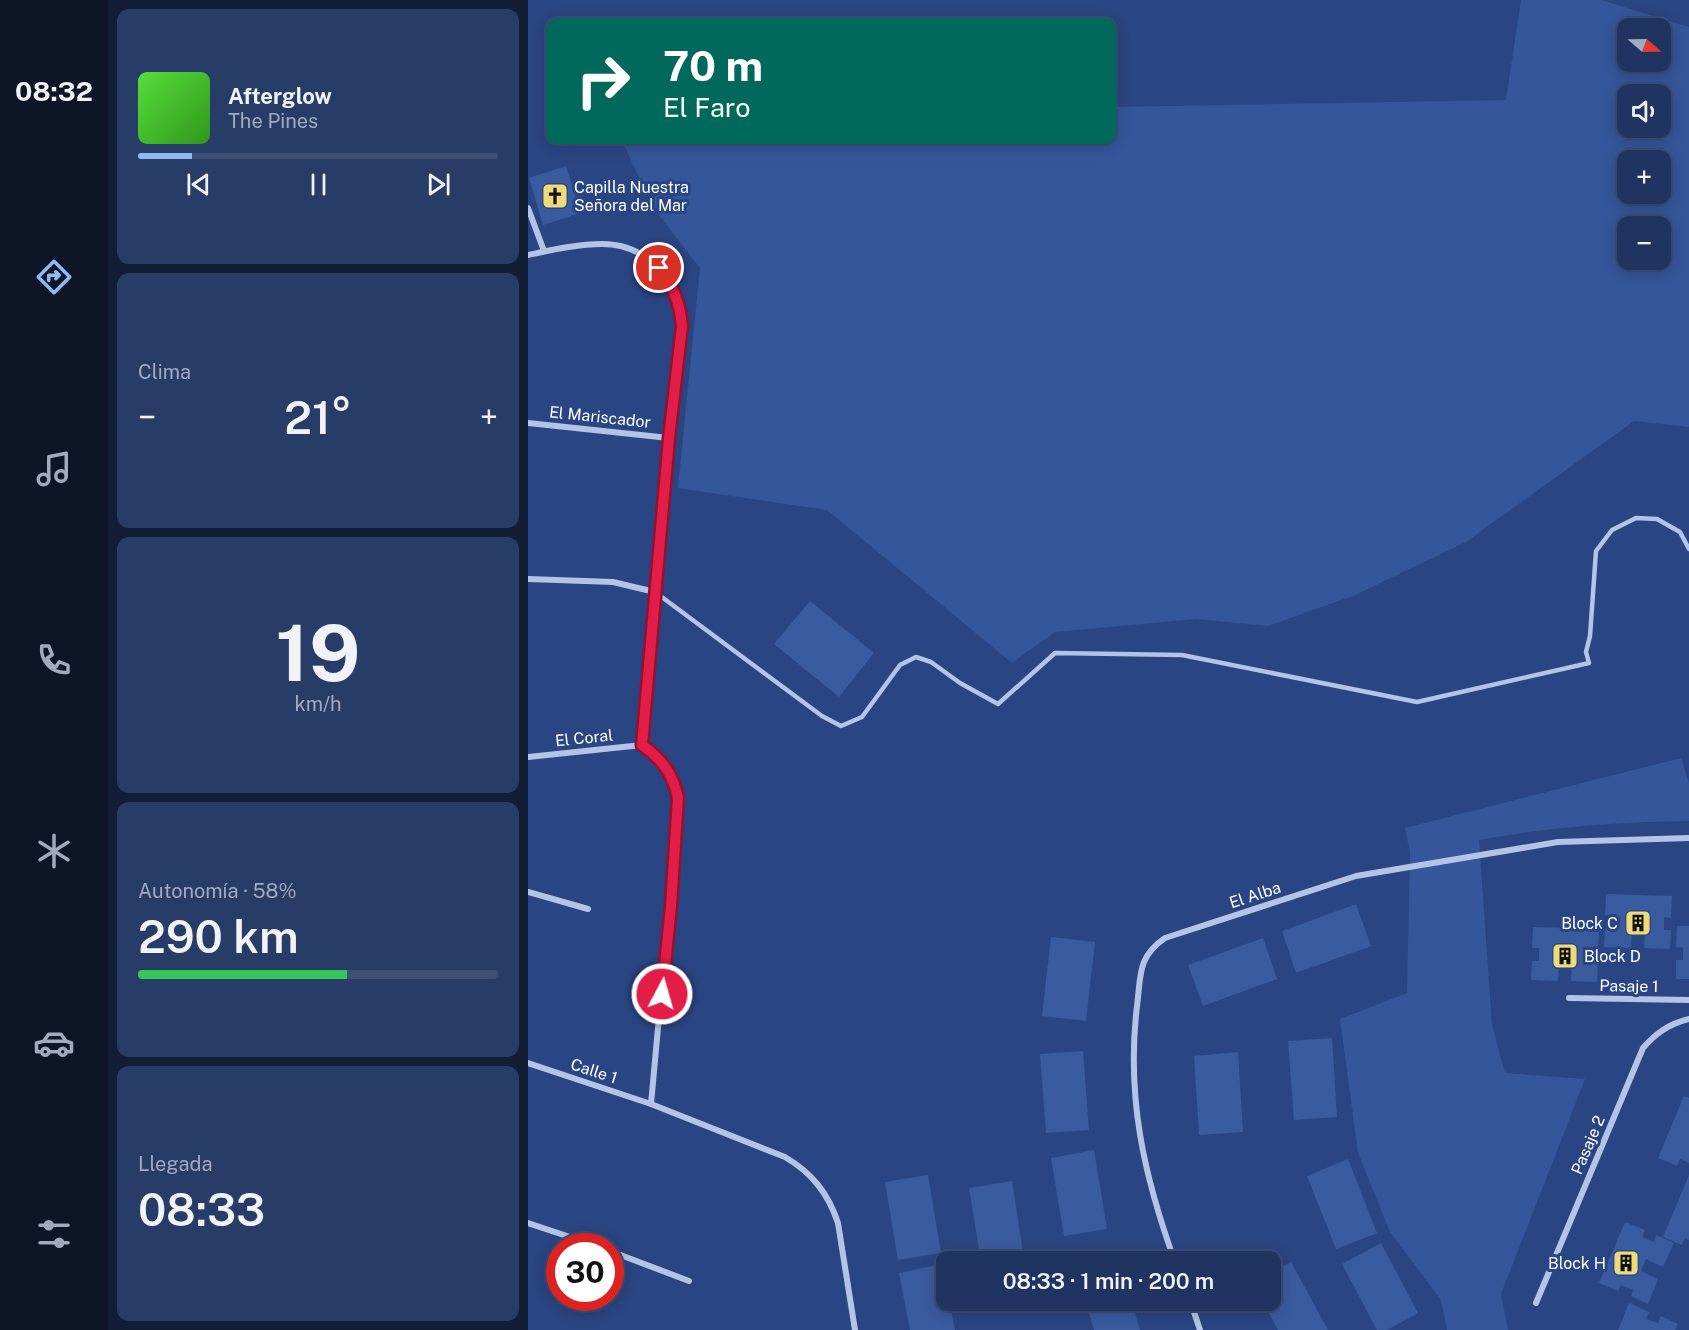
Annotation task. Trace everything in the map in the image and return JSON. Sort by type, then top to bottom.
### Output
[{"type":"street","points":[[528,208],[544,251]]},
{"type":"street","points":[[528,255],[603,244],[619,246],[648,258],[669,281],[678,302],[682,326],[669,438],[642,745],[663,763],[670,774],[675,786],[678,810],[651,1104]]},
{"type":"street","name":"El Mariscador","points":[[528,423],[669,438]]},
{"type":"street","points":[[528,579],[613,582],[655,592]]},
{"type":"street","name":"El Coral","points":[[528,757],[642,745]]},
{"type":"street","name":"El Alba","points":[[1171,1251],[1146,1172],[1138,1132],[1134,1091],[1133,1056],[1139,975],[1146,955],[1155,945],[1165,938],[1356,876],[1558,842],[1689,838]]},
{"type":"street","points":[[528,892],[588,909]]},
{"type":"street","name":"Pasaje 1","points":[[1569,998],[1689,1000]]},
{"type":"street","name":"Pasaje 2","points":[[1536,1303],[1642,1048],[1664,1028],[1689,1019]]},
{"type":"street","name":"Calle 1","points":[[528,1063],[651,1104],[785,1157],[800,1166],[813,1177],[828,1198],[838,1222],[855,1330]]},
{"type":"street","points":[[528,1223],[558,1233]]},
{"type":"street","points":[[624,1256],[689,1281]]},
{"type":"street","points":[[1194,1311],[1200,1330]]},
{"type":"lane","points":[[655,592],[822,716],[841,726],[862,717],[900,665],[916,657],[931,662],[960,683],[998,704],[1055,653],[1182,655],[1417,702],[1589,663],[1586,652],[1590,636],[1596,551],[1612,530],[1636,518],[1658,519],[1680,532],[1689,549]]},
{"type":"shaded area","points":[[1521,0],[1601,0],[1660,18],[1617,18],[1617,72],[1671,72],[1671,21],[1689,27],[1689,427],[1634,421],[1466,542],[1353,596],[1268,626],[1196,619],[1055,632],[1012,663],[827,510],[678,488],[700,268],[652,206],[624,144],[1116,144],[1116,107],[1506,100]]},
{"type":"shaded area","points":[[1681,758],[1689,783],[1689,821],[1584,826],[1479,840],[1492,1025],[1505,1073],[1585,1079],[1501,1294],[1508,1330],[1447,1330],[1441,1300],[1390,1232],[1358,1153],[1340,1019],[1407,993],[1410,852],[1405,828]]},
{"type":"building","name":"Capilla Nuestra Señora del Mar","points":[[566,166],[581,213],[543,225],[529,178]]},
{"type":"building","points":[[810,601],[874,653],[839,697],[774,644]]},
{"type":"building","name":"Block C","points":[[1606,894],[1672,896],[1671,918],[1664,917],[1664,930],[1671,930],[1670,949],[1644,948],[1645,930],[1632,929],[1631,948],[1604,947],[1605,928],[1612,929],[1612,915],[1605,915]]},
{"type":"building","points":[[1356,904],[1371,946],[1296,973],[1282,931]]},
{"type":"building","points":[[1677,926],[1689,926],[1689,979],[1676,979],[1676,960],[1683,960],[1683,947],[1676,947]]},
{"type":"building","name":"Block D","points":[[1533,927],[1599,929],[1598,950],[1591,950],[1590,963],[1598,963],[1597,982],[1571,981],[1572,962],[1559,962],[1558,981],[1531,980],[1532,961],[1539,961],[1539,948],[1532,948]]},
{"type":"building","points":[[1051,937],[1095,942],[1086,1021],[1042,1016]]},
{"type":"building","points":[[1263,938],[1277,979],[1203,1006],[1188,965]]},
{"type":"building","points":[[1332,1038],[1337,1117],[1294,1120],[1288,1041]]},
{"type":"building","points":[[1083,1051],[1089,1130],[1046,1133],[1040,1054]]},
{"type":"building","points":[[1238,1052],[1243,1132],[1199,1135],[1194,1056]]},
{"type":"building","points":[[1684,1096],[1689,1098],[1689,1163],[1680,1159],[1677,1166],[1658,1158]]},
{"type":"building","points":[[1094,1150],[1107,1229],[1064,1236],[1051,1158]]},
{"type":"building","points":[[1348,1159],[1377,1233],[1336,1249],[1307,1176]]},
{"type":"building","points":[[928,1175],[941,1251],[898,1260],[885,1182]]},
{"type":"building","points":[[1689,1175],[1689,1240],[1685,1238],[1682,1245],[1663,1237]]},
{"type":"building","points":[[1012,1181],[1023,1251],[979,1251],[969,1188]]},
{"type":"building","name":"Block H","points":[[1625,1222],[1645,1230],[1642,1237],[1654,1242],[1656,1235],[1674,1243],[1663,1267],[1646,1259],[1641,1271],[1658,1279],[1648,1304],[1631,1296],[1633,1290],[1621,1285],[1618,1291],[1599,1283]]},
{"type":"building","points":[[1381,1243],[1418,1313],[1387,1330],[1377,1330],[1342,1264]]},
{"type":"building","points":[[1291,1262],[1328,1330],[1278,1330],[1268,1311],[1281,1311],[1281,1267]]},
{"type":"building","points":[[936,1265],[936,1311],[951,1311],[955,1330],[910,1330],[899,1273]]},
{"type":"building","points":[[1629,1303],[1649,1312],[1646,1319],[1658,1323],[1661,1316],[1678,1324],[1675,1330],[1618,1330]]},
{"type":"building","points":[[1088,1311],[1134,1311],[1140,1330],[1094,1330]]},
{"type":"place","name":"Capilla Nuestra Señora del Mar","points":[[555,196]]},
{"type":"place","name":"Block C","points":[[1638,923]]},
{"type":"place","name":"Block D","points":[[1565,956]]},
{"type":"place","name":"Block H","points":[[1626,1263]]},
{"type":"route","points":[[659,268],[676,294],[681,310],[682,326],[669,438],[642,745],[663,763],[670,774],[678,798],[671,906],[662,994]]}]
